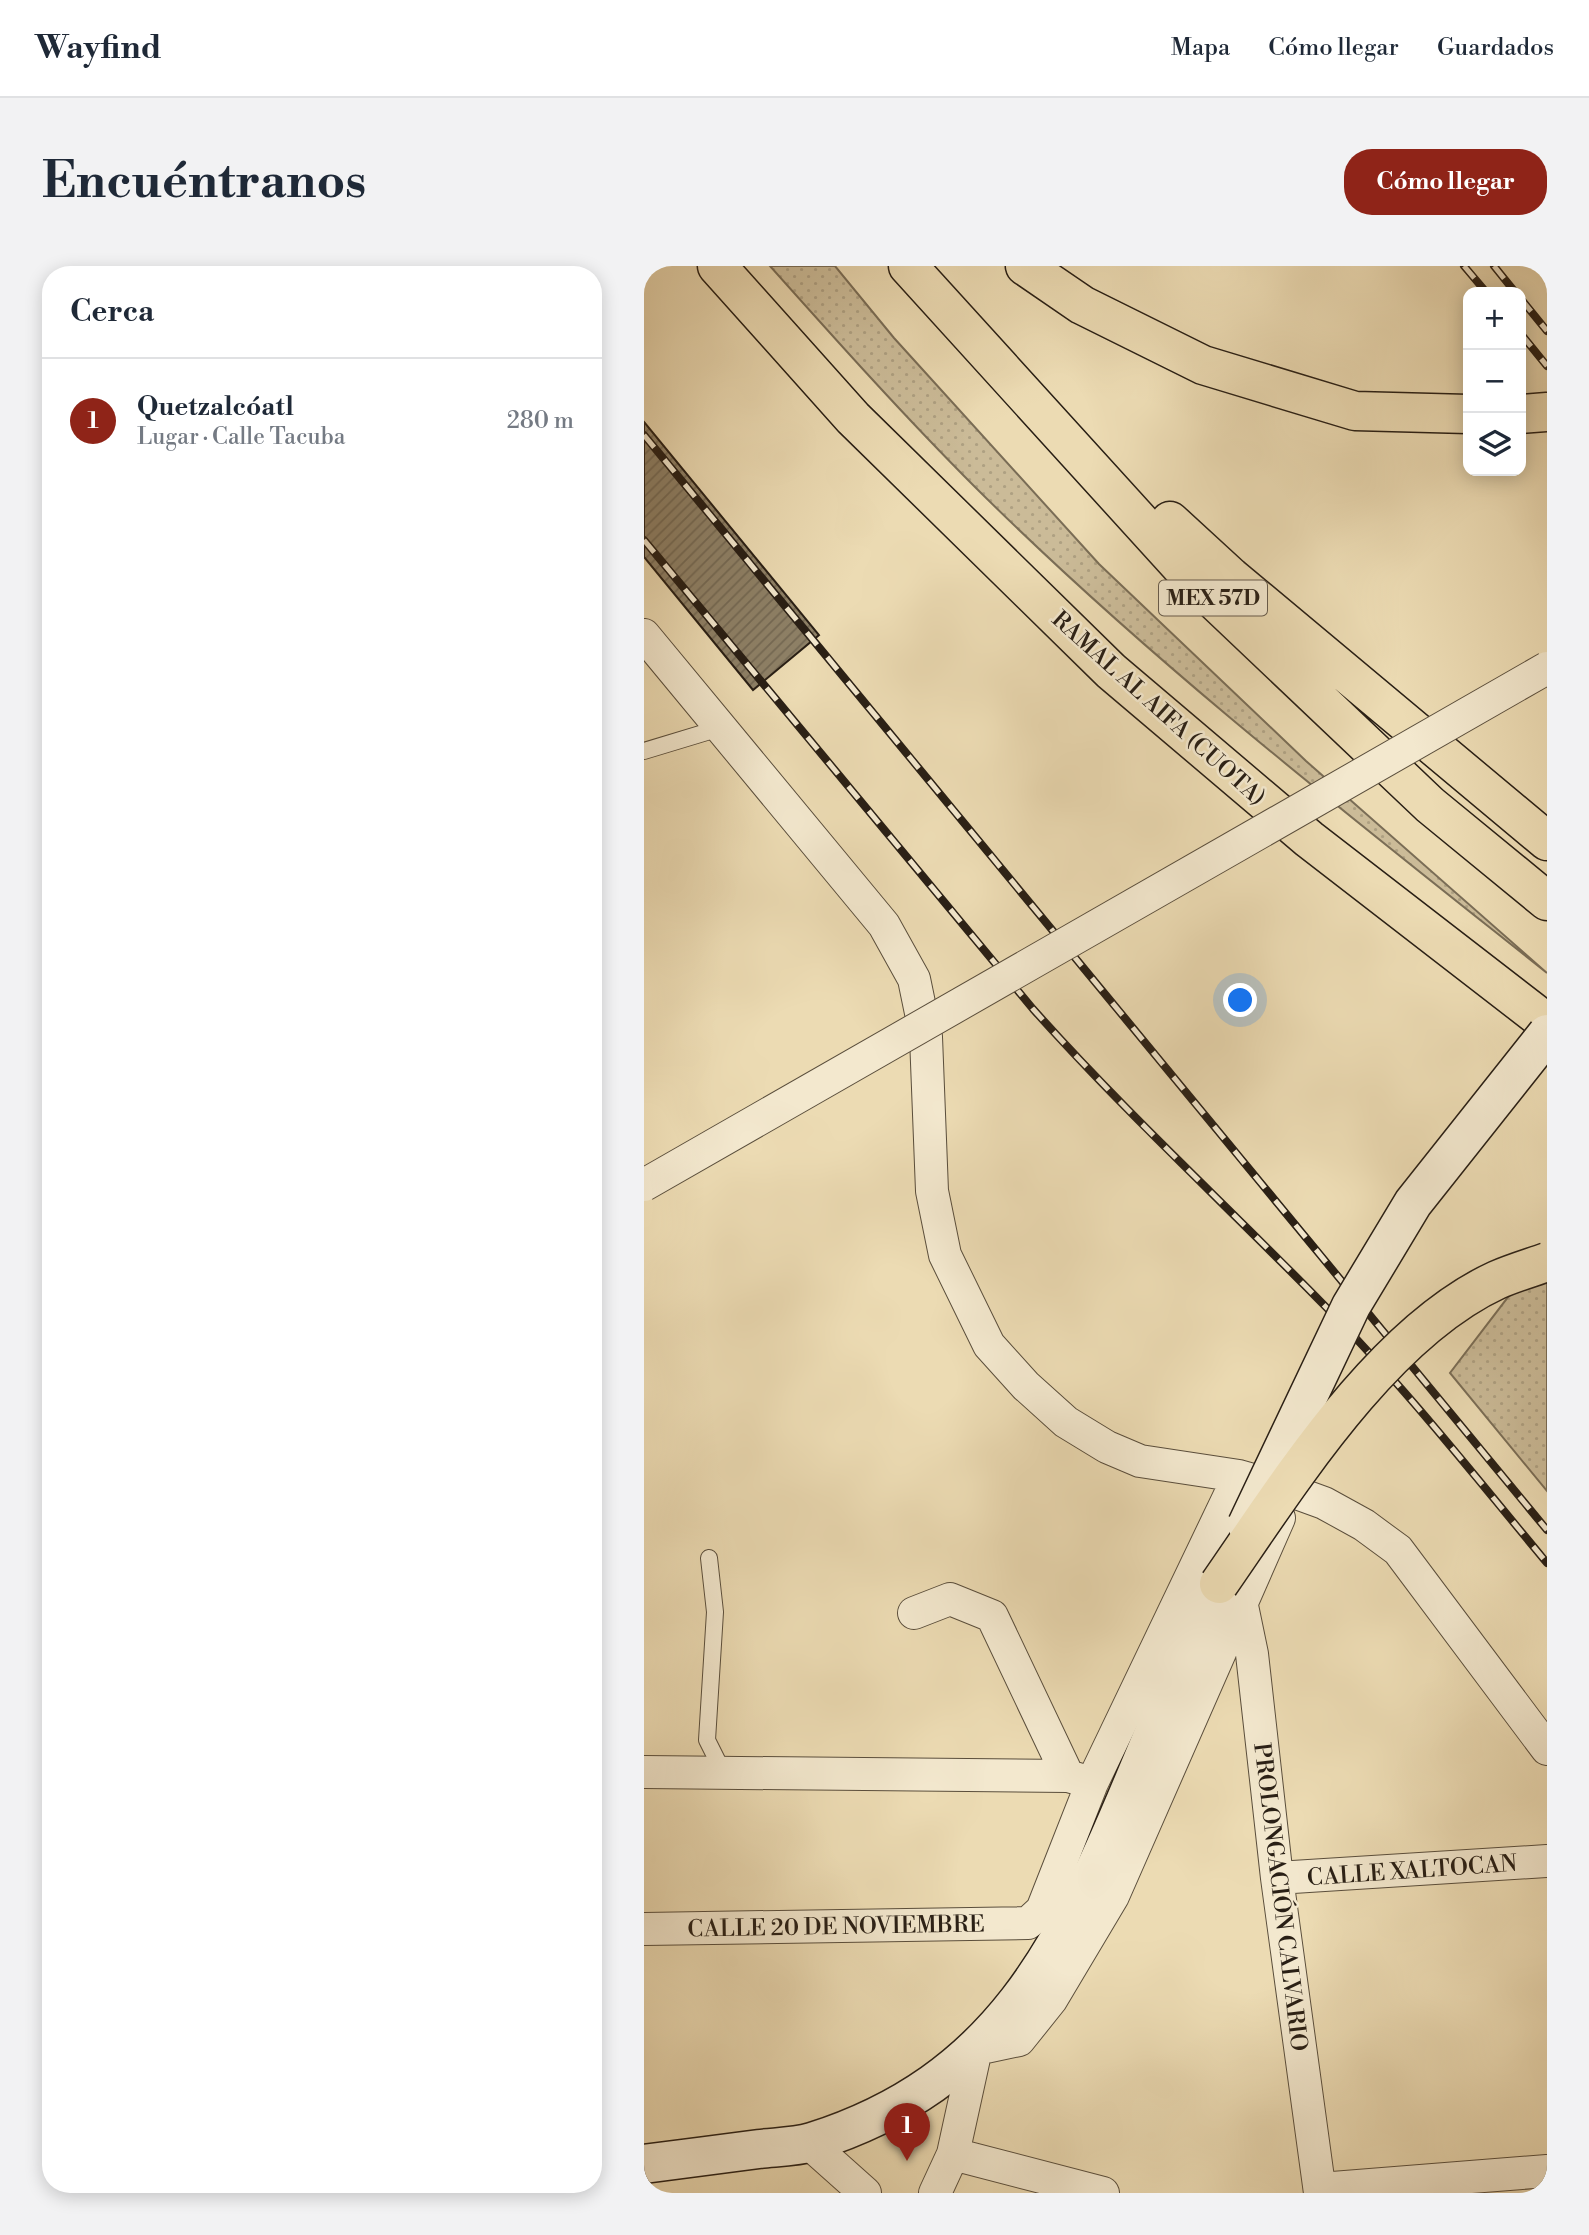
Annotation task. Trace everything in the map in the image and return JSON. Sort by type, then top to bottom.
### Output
[{"type":"highway","name":"RAMAL AL AIFA (CUOTA)","points":[[717,266],[853,418],[1111,671],[1309,839],[1547,1023]]},
{"type":"highway","name":"MEX 57D","points":[[908,266],[1195,582],[1430,805],[1547,901]]},
{"type":"highway","points":[[1025,266],[1082,305],[1203,365],[1355,411],[1463,414]]},
{"type":"highway","points":[[967,333],[1231,577],[1547,841]]},
{"type":"highway","points":[[1526,414],[1547,412]]},
{"type":"highway","points":[[1230,1592],[1293,1477],[1397,1353],[1446,1311],[1496,1281],[1547,1262]]},
{"type":"main road","points":[[644,2164],[809,2143],[902,2104],[940,2079],[987,2037],[1058,1945],[1090,1886],[1171,1693],[1230,1592],[1351,1306],[1413,1203],[1547,1034]]},
{"type":"street","points":[[644,635],[884,925],[914,979],[926,1037],[932,1191],[942,1243],[945,1255],[989,1345],[1026,1387],[1066,1422],[1107,1447],[1140,1461],[1239,1476],[1291,1491],[1324,1503],[1364,1525],[1398,1550],[1547,1749]]},
{"type":"street","points":[[644,1185],[1547,668]]},
{"type":"street","points":[[1080,1779],[1239,1476]]},
{"type":"street","points":[[935,2193],[953,2154],[987,2037],[1019,2040],[1051,2000],[1088,1943],[1113,1896],[1230,1592],[1291,1491]]},
{"type":"street","name":"PROLONGACIÓN CALVARIO","points":[[1230,1592],[1252,1654],[1277,1878],[1320,2191]]},
{"type":"street","points":[[914,1613],[950,1599],[992,1616],[1080,1779]]},
{"type":"street","points":[[644,1772],[722,1770],[1080,1779]]},
{"type":"street","name":"CALLE 20 DE NOVIEMBRE","points":[[644,1929],[1028,1923],[1042,1910],[1080,1779]]},
{"type":"street","name":"CALLE XALTOCAN","points":[[1277,1878],[1547,1861]]},
{"type":"street","points":[[809,2143],[865,2193]]},
{"type":"street","points":[[953,2154],[1103,2193]]},
{"type":"street","points":[[1320,2191],[1547,2171]]},
{"type":"lane","points":[[644,751],[720,728]]},
{"type":"lane","points":[[709,1558],[715,1612],[707,1740],[722,1770]]},
{"type":"shaded area","points":[[770,266],[835,266],[894,338],[1099,564],[1306,761],[1547,973],[1254,738],[1042,552],[975,487],[871,378]]},
{"type":"shaded area","points":[[1547,1246],[1547,1491],[1450,1373]]},
{"type":"building","points":[[644,422],[819,635],[753,690],[644,557]]},
{"type":"railway","points":[[1464,266],[1482,287]]},
{"type":"railway","points":[[1494,266],[1511,287]]},
{"type":"railway","points":[[1526,305],[1547,331]]},
{"type":"railway","points":[[1526,340],[1547,366]]},
{"type":"railway","points":[[644,435],[1547,1530]]},
{"type":"railway","points":[[644,540],[1033,1009],[1352,1334],[1438,1431],[1547,1563]]},
{"type":"place","name":"Quetzalcóatl","points":[[907,2161]]}]
